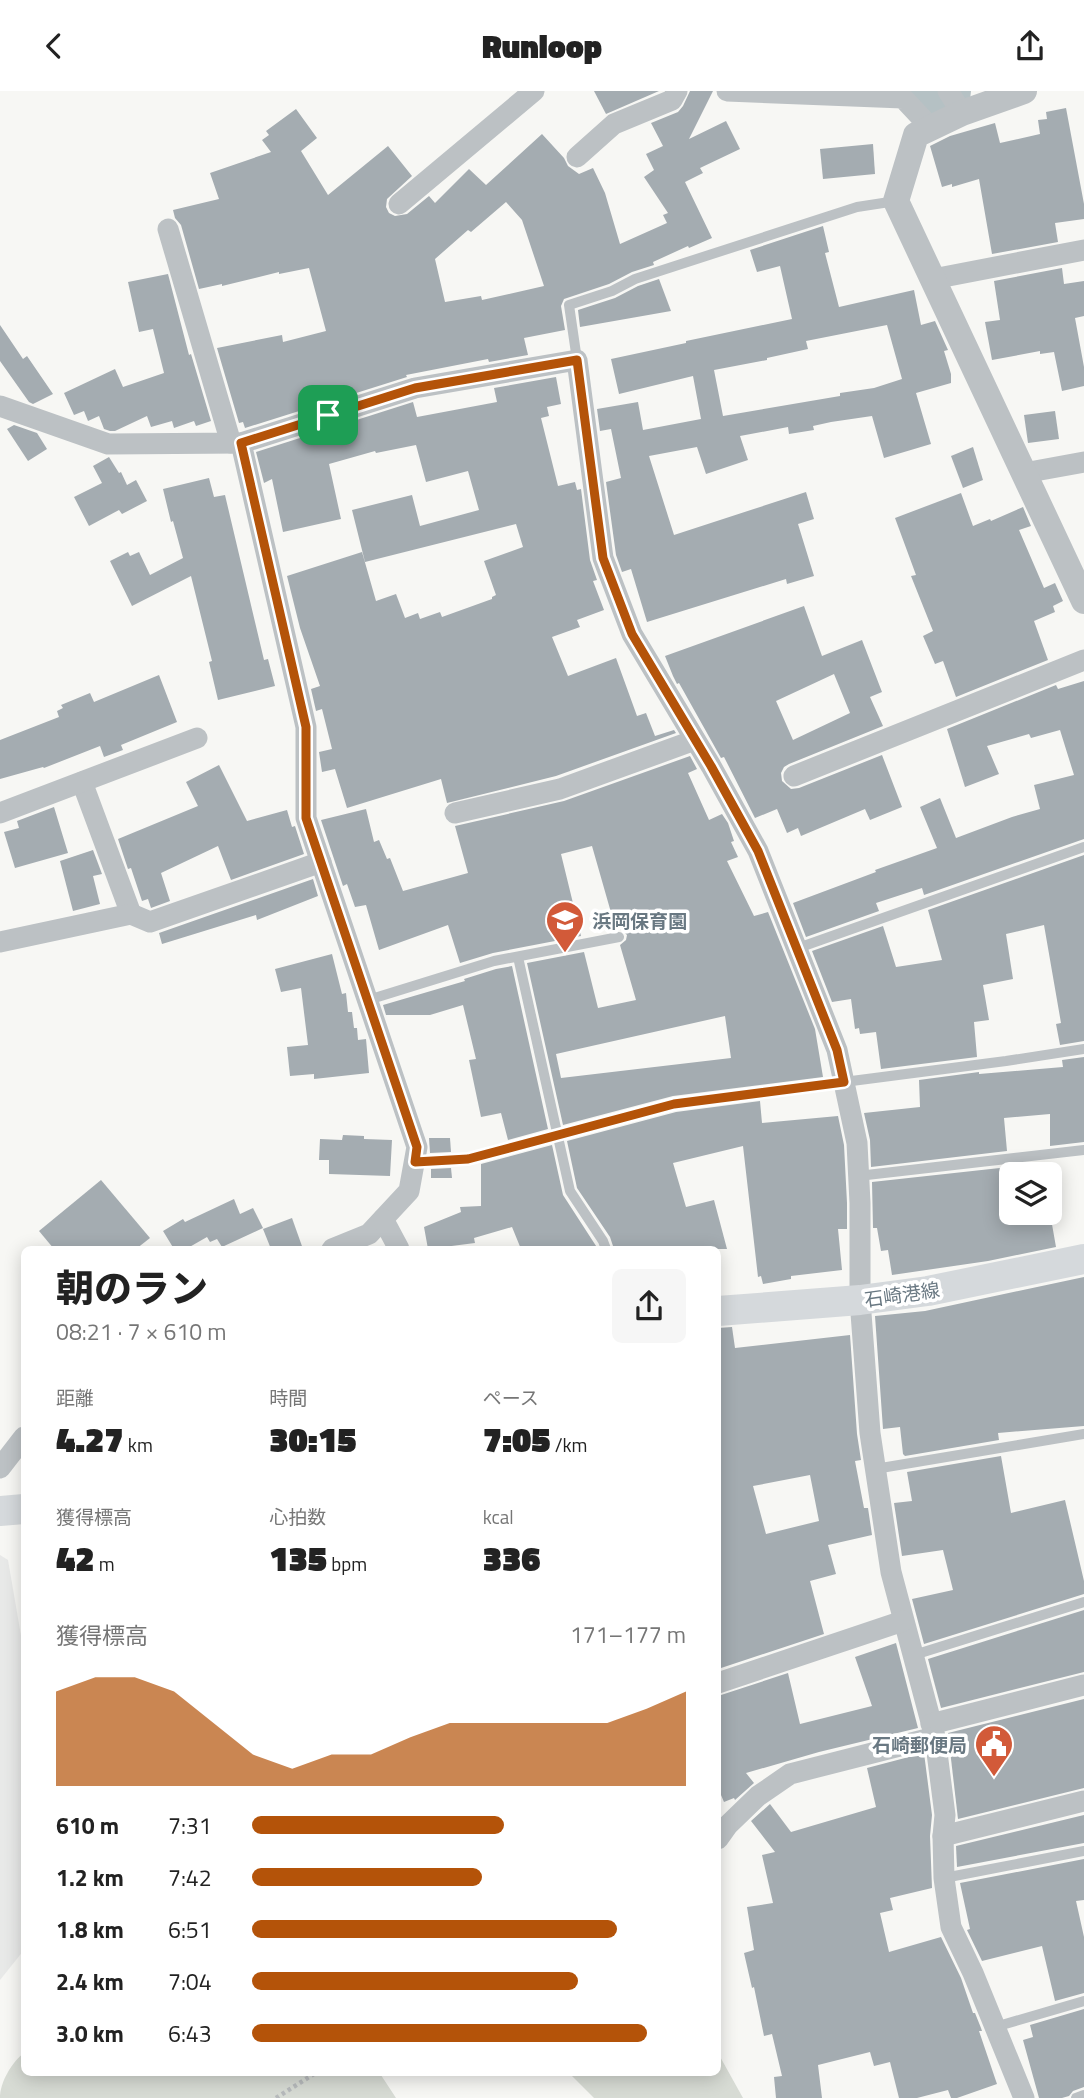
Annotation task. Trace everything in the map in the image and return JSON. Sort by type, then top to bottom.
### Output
[{"type":"main road","name":"石崎港線","points":[[721,1311],[860,1300],[928,1291],[1084,1259]]},
{"type":"main road","points":[[0,1511],[21,1509]]},
{"type":"street","points":[[399,204],[534,91]]},
{"type":"street","points":[[577,157],[614,124],[672,100],[677,91]]},
{"type":"street","points":[[727,91],[904,98],[931,128]]},
{"type":"street","points":[[948,91],[962,113]]},
{"type":"street","points":[[1024,91],[962,113],[916,135],[896,201],[1084,601]]},
{"type":"street","points":[[168,229],[236,443],[306,727],[306,818],[417,1147],[409,1191],[369,1234],[339,1246]]},
{"type":"street","points":[[933,279],[1084,250]]},
{"type":"street","points":[[0,406],[108,444],[236,443],[415,388],[577,360],[603,558],[632,634],[758,851],[837,1050],[857,1143],[860,1300],[870,1433],[891,1572],[933,1730],[946,1815],[943,1836],[944,1878],[951,1927],[973,1973],[1024,2098]]},
{"type":"street","points":[[1024,473],[1084,462]]},
{"type":"street","points":[[794,776],[1084,660]]},
{"type":"street","points":[[0,813],[197,738]]},
{"type":"street","points":[[455,813],[560,789],[695,740]]},
{"type":"street","points":[[82,782],[131,914]]},
{"type":"street","points":[[0,942],[131,914],[150,922],[321,862]]},
{"type":"street","points":[[383,1219],[397,1246]]},
{"type":"street","points":[[0,1468],[21,1441]]},
{"type":"street","points":[[721,1682],[904,1621]]},
{"type":"street","points":[[723,1832],[758,1796],[790,1774],[1084,1685]]},
{"type":"street","points":[[943,1836],[1084,1801]]},
{"type":"lane","points":[[577,360],[569,306],[612,291],[635,279],[844,211],[896,201]]},
{"type":"lane","points":[[798,948],[1084,847]]},
{"type":"lane","points":[[368,1000],[494,961],[619,937]]},
{"type":"lane","points":[[518,957],[570,1191],[605,1246]]},
{"type":"lane","points":[[415,1162],[468,1159],[674,1104],[1084,1049]]},
{"type":"lane","points":[[858,1177],[1084,1150]]},
{"type":"lane","points":[[875,1469],[1084,1434]]},
{"type":"lane","points":[[914,1655],[1084,1602]]},
{"type":"lane","points":[[944,1878],[1084,1851]]},
{"type":"lane","points":[[995,2027],[1084,2001]]},
{"type":"lane","points":[[1076,2098],[1084,2095]]},
{"type":"path","points":[[276,2098],[311,2076]]},
{"type":"shaded area","points":[[0,1555],[8,1560],[21,1636],[21,1954],[0,1980]]},
{"type":"shaded area","points":[[21,2056],[21,2076],[382,2076],[396,2098],[0,2098],[2,2085]]},
{"type":"shaded area","points":[[721,2058],[743,2098],[594,2098],[572,2076],[721,2076]]},
{"type":"building","points":[[594,91],[659,91],[606,114]]},
{"type":"building","points":[[690,91],[713,91],[689,139],[726,121],[740,149],[700,168],[703,173],[685,182],[712,238],[689,248],[688,246],[653,262],[654,265],[632,272],[609,284],[564,299],[561,306],[565,330],[524,338],[528,355],[489,362],[488,359],[406,375],[407,377],[245,428],[243,422],[239,423],[217,348],[282,335],[283,342],[326,331],[309,268],[199,289],[181,225],[173,210],[219,199],[210,173],[271,152],[262,140],[269,135],[266,131],[296,109],[317,138],[301,151],[328,195],[388,146],[412,176],[387,199],[386,207],[389,213],[395,216],[407,214],[429,196],[435,203],[469,169],[486,185],[542,134],[568,166],[579,174],[593,168],[605,193],[620,244],[667,223],[663,215],[668,213],[644,177],[654,170],[646,154],[663,146],[651,123],[678,112]],"holes":[[[506,202],[522,220],[544,286],[482,300],[481,296],[445,302],[435,259]]]},
{"type":"building","points":[[1066,108],[1084,204],[1084,219],[1055,223],[1058,242],[992,254],[979,179],[952,187],[952,184],[942,187],[930,146],[950,136],[995,123],[1000,143],[1040,134],[1038,120],[1047,119],[1046,112]]},
{"type":"building","points":[[873,144],[875,174],[823,179],[820,149]]},
{"type":"building","points":[[823,226],[829,252],[825,253],[839,307],[914,290],[921,325],[935,321],[948,350],[944,351],[951,383],[916,393],[931,444],[884,458],[872,416],[831,422],[813,426],[814,430],[789,434],[788,427],[740,436],[748,460],[706,474],[697,447],[649,456],[674,535],[806,492],[814,519],[798,524],[814,576],[787,584],[786,579],[647,622],[631,569],[622,572],[616,555],[606,482],[621,478],[611,429],[600,431],[597,409],[638,402],[643,430],[701,419],[693,376],[619,394],[611,359],[792,319],[780,266],[757,272],[750,250]],"holes":[[[887,325],[902,379],[874,388],[840,393],[840,396],[723,416],[714,370],[808,349],[806,341]]]},
{"type":"building","points":[[1062,268],[1064,284],[1084,281],[1084,316],[1075,318],[1084,367],[1084,386],[1062,391],[1054,352],[1040,354],[1040,351],[992,360],[985,322],[1000,320],[994,281]]},
{"type":"building","points":[[168,274],[189,355],[191,354],[211,421],[196,426],[194,421],[174,428],[172,421],[151,427],[147,416],[110,431],[104,429],[99,416],[88,421],[84,411],[74,415],[64,393],[115,369],[123,387],[164,373],[153,329],[139,332],[128,282]]},
{"type":"building","points":[[659,279],[671,311],[580,327],[578,310]]},
{"type":"building","points":[[0,325],[23,359],[27,356],[53,394],[33,404],[29,402],[0,361]]},
{"type":"building","points":[[556,377],[561,404],[547,407],[549,416],[541,418],[558,486],[575,482],[577,490],[581,489],[590,560],[597,580],[593,581],[604,610],[577,620],[580,627],[552,637],[568,676],[616,658],[637,716],[646,713],[655,736],[674,730],[676,733],[556,776],[447,803],[441,779],[347,808],[335,769],[322,772],[319,752],[332,749],[322,709],[316,711],[311,689],[320,686],[300,628],[287,576],[362,552],[376,601],[396,594],[405,618],[418,613],[420,619],[440,612],[442,617],[492,599],[496,595],[484,561],[523,547],[516,524],[365,562],[352,510],[412,495],[420,526],[479,510],[468,471],[426,482],[416,445],[376,453],[375,451],[329,464],[341,519],[283,532],[272,479],[264,483],[256,452],[413,402],[417,417],[497,402],[494,388]]},
{"type":"building","points":[[1055,411],[1059,439],[1028,443],[1024,415]]},
{"type":"building","points":[[14,425],[37,433],[47,449],[28,461],[7,429]]},
{"type":"building","points":[[973,447],[983,480],[963,488],[951,456]]},
{"type":"building","points":[[109,457],[127,485],[136,480],[147,501],[122,514],[119,510],[89,526],[74,497],[102,483],[93,466]]},
{"type":"building","points":[[209,478],[214,497],[225,495],[264,660],[268,659],[275,686],[218,700],[209,662],[212,661],[191,576],[132,606],[110,561],[128,552],[130,556],[139,552],[150,575],[183,558],[163,489]]},
{"type":"building","points":[[961,493],[973,526],[1023,507],[1031,526],[1019,530],[1044,588],[1055,583],[1063,601],[1053,606],[1055,612],[1034,621],[1048,660],[956,697],[943,661],[935,664],[923,636],[933,631],[911,576],[916,575],[895,518]]},
{"type":"building","points":[[804,606],[822,656],[862,640],[882,692],[870,697],[883,726],[789,764],[781,773],[782,781],[791,789],[799,788],[882,755],[902,807],[870,820],[865,809],[801,836],[798,828],[787,833],[777,809],[755,818],[724,757],[721,758],[679,683],[677,684],[665,656]],"holes":[[[834,674],[850,713],[793,740],[776,701]]]},
{"type":"building","points":[[159,675],[177,722],[121,745],[123,750],[104,757],[100,746],[44,768],[0,779],[0,740],[59,717],[57,711],[63,708],[61,705],[90,693],[94,702]]},
{"type":"building","points":[[1084,681],[1084,839],[924,895],[922,888],[876,903],[879,911],[806,937],[793,903],[937,848],[920,807],[940,798],[956,838],[1040,809],[1034,785],[1074,775],[1060,730],[1031,738],[1029,734],[987,746],[999,774],[965,787],[947,729],[1056,685],[1058,689]]},
{"type":"building","points":[[690,756],[697,769],[688,773],[709,820],[722,814],[728,823],[734,841],[731,842],[738,857],[727,861],[754,916],[768,912],[815,1029],[823,1077],[673,1096],[563,1125],[527,963],[584,952],[598,1008],[636,1000],[620,945],[627,935],[622,930],[616,930],[592,846],[561,854],[581,936],[493,953],[460,963],[448,925],[379,950],[366,905],[355,907],[347,884],[343,886],[321,820],[366,809],[374,842],[379,840],[387,859],[390,858],[403,891],[468,873],[455,826],[564,801]],"holes":[[[725,1016],[731,1058],[561,1078],[556,1054]]]},
{"type":"building","points":[[219,765],[247,821],[287,810],[304,854],[231,880],[218,846],[161,873],[170,901],[151,908],[148,899],[142,901],[118,839],[198,806],[186,782]]},
{"type":"building","points":[[54,807],[68,853],[15,868],[4,832],[19,828],[17,821]]},
{"type":"building","points":[[93,850],[102,874],[93,876],[100,904],[73,911],[60,861]]},
{"type":"building","points":[[1084,855],[1084,1041],[1060,1045],[1056,1024],[1061,1023],[1044,925],[1006,934],[1013,979],[983,985],[989,1020],[974,1022],[977,1057],[881,1069],[876,1032],[860,1034],[859,1028],[855,1029],[851,999],[832,1002],[812,951],[883,926],[896,967],[942,960],[928,910]]},
{"type":"building","points":[[313,879],[318,896],[257,920],[256,915],[162,944],[159,933]]},
{"type":"building","points":[[332,954],[342,994],[346,993],[348,1012],[352,1012],[354,1028],[357,1028],[358,1040],[366,1039],[369,1073],[314,1079],[314,1074],[290,1076],[287,1047],[308,1045],[301,988],[281,992],[275,969]]},
{"type":"building","points":[[512,966],[548,1129],[508,1140],[501,1113],[481,1117],[469,1060],[476,1059],[463,1005],[430,1015],[386,1015],[383,1005]]},
{"type":"building","points":[[1084,1057],[1084,1142],[1050,1146],[1050,1114],[1004,1118],[1007,1151],[871,1167],[870,1140],[864,1113],[920,1107],[919,1080],[979,1072],[1063,1067],[1062,1060]]},
{"type":"building","points":[[760,1101],[762,1123],[838,1116],[844,1145],[847,1203],[847,1229],[838,1229],[842,1270],[791,1276],[791,1279],[763,1284],[761,1276],[758,1277],[743,1146],[673,1163],[686,1207],[714,1200],[727,1249],[721,1249],[721,1246],[613,1246],[610,1237],[577,1188],[567,1141],[676,1112]]},
{"type":"building","points":[[343,1135],[392,1140],[390,1176],[329,1174],[329,1160],[319,1160],[320,1139],[342,1140]]},
{"type":"building","points":[[429,1138],[450,1138],[451,1152],[430,1153]]},
{"type":"building","points":[[552,1145],[563,1195],[596,1246],[520,1246],[512,1227],[474,1238],[475,1243],[427,1246],[424,1227],[461,1212],[460,1207],[481,1206],[481,1164]]},
{"type":"building","points":[[451,1168],[452,1178],[431,1178],[431,1169]]},
{"type":"building","points":[[999,1168],[999,1225],[1052,1225],[1056,1247],[988,1261],[892,1275],[888,1250],[881,1251],[877,1228],[873,1228],[872,1182]]},
{"type":"building","points":[[101,1180],[150,1238],[140,1246],[52,1246],[39,1231]]},
{"type":"building","points":[[234,1199],[240,1214],[253,1208],[263,1228],[224,1246],[217,1239],[210,1242],[207,1237],[191,1246],[172,1246],[163,1231],[183,1219],[185,1222]]},
{"type":"building","points":[[292,1218],[302,1246],[270,1246],[263,1229]]},
{"type":"building","points":[[1084,1277],[1084,1426],[998,1433],[999,1440],[905,1456],[903,1454],[900,1427],[883,1429],[875,1316],[925,1311]]},
{"type":"building","points":[[732,1327],[735,1348],[850,1335],[861,1460],[855,1461],[864,1508],[868,1508],[872,1535],[828,1545],[836,1574],[810,1581],[824,1634],[721,1668],[721,1328]],"holes":[[[810,1475],[819,1521],[766,1534],[753,1486]]]},
{"type":"building","points":[[1001,1456],[1011,1513],[1065,1500],[1084,1581],[1084,1594],[924,1644],[912,1599],[953,1590],[943,1550],[902,1556],[894,1503],[912,1501],[907,1472]]},
{"type":"building","points":[[1084,1610],[1084,1672],[941,1708],[928,1659]]},
{"type":"building","points":[[896,1643],[918,1728],[746,1773],[754,1783],[735,1800],[734,1798],[724,1802],[721,1795],[721,1695],[788,1673],[800,1724],[872,1706],[855,1657]]},
{"type":"building","points":[[1084,1699],[1084,1788],[958,1819],[948,1733]]},
{"type":"building","points":[[924,1753],[932,1815],[932,1888],[890,1898],[893,1910],[880,1913],[889,1952],[941,1937],[981,2028],[982,2031],[979,2031],[997,2084],[957,2098],[951,2098],[948,2090],[917,2098],[899,2098],[890,2062],[874,2066],[870,2052],[818,2065],[822,2098],[776,2098],[774,2077],[782,2076],[772,2034],[764,2036],[744,1953],[754,1950],[747,1907],[773,1903],[762,1855],[775,1852],[751,1821],[770,1804],[791,1832],[876,1807],[867,1768]]},
{"type":"building","points":[[1084,1815],[1084,1843],[957,1867],[956,1846]]},
{"type":"building","points":[[1084,1859],[1084,1900],[1076,1901],[1084,1937],[1084,1993],[1055,2001],[1042,1946],[982,1961],[967,1930],[970,1929],[960,1883]]},
{"type":"building","points":[[1084,2009],[1084,2087],[1062,2098],[1039,2098],[1023,2040],[1033,2037],[1030,2025]]},
{"type":"waterway","points":[[925,91],[933,97],[948,91]]},
{"type":"place","name":"浜岡保育園","points":[[565,954]]},
{"type":"place","name":"石崎郵便局","points":[[994,1778]]},
{"type":"route","points":[[577,360],[603,558],[632,634],[758,851],[837,1050],[844,1082],[674,1104],[468,1159],[415,1162],[417,1147],[306,818],[306,727],[241,443],[328,415],[415,388],[577,360]]}]
